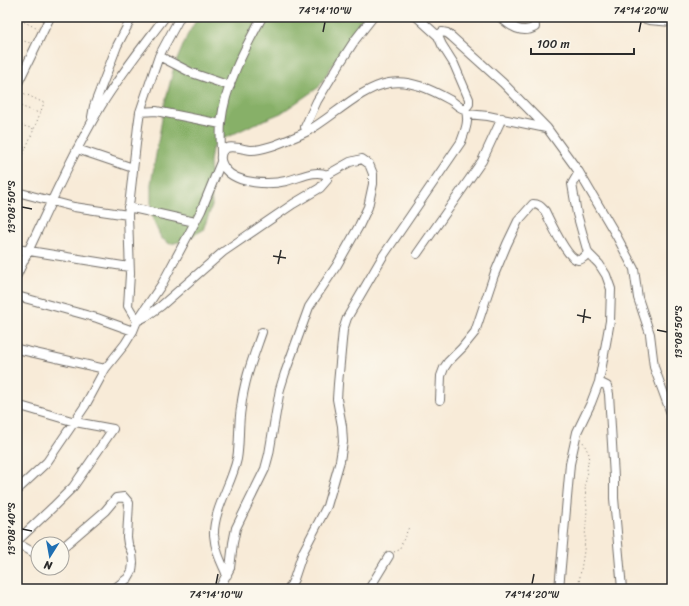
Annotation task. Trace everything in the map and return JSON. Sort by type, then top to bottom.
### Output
[{"type":"street","points":[[17,85],[50,17]]},
{"type":"street","points":[[90,127],[94,106],[117,46],[132,17]]},
{"type":"street","points":[[17,275],[77,149],[101,106],[164,17]]},
{"type":"street","points":[[137,321],[128,306],[130,274],[128,211],[138,126],[140,112],[159,56],[180,17]]},
{"type":"street","points":[[262,17],[247,44],[230,86],[221,124],[221,158],[226,170],[237,179],[245,181],[267,183],[284,182],[312,173],[320,172],[327,175]]},
{"type":"street","points":[[306,131],[305,127],[317,101],[355,40],[373,17]]},
{"type":"street","points":[[289,589],[311,534],[327,506],[340,461],[343,442],[342,426],[337,400],[343,330],[347,318],[383,256],[461,142],[467,126],[466,111],[469,104],[469,98],[454,64],[438,36],[417,17]]},
{"type":"street","points":[[500,17],[518,30],[525,31],[535,27],[534,17]]},
{"type":"street","points":[[639,17],[649,20],[672,22]]},
{"type":"street","points":[[438,36],[442,32],[447,33],[503,83],[547,128],[579,172],[630,259],[634,269],[638,298],[650,334],[654,367],[672,416]]},
{"type":"street","points":[[159,56],[192,73],[230,86]]},
{"type":"street","points":[[17,490],[47,462],[75,422],[105,369],[133,332],[137,321],[162,284],[196,222],[224,150],[228,148],[251,150],[263,149],[306,131],[372,88],[390,82],[402,82],[418,85],[439,94],[466,111],[547,128]]},
{"type":"street","points":[[140,112],[156,111],[221,124]]},
{"type":"street","points":[[417,254],[482,161],[502,118]]},
{"type":"street","points":[[77,149],[133,168]]},
{"type":"street","points":[[219,589],[230,568],[236,528],[264,469],[269,454],[280,389],[289,359],[309,307],[337,265],[368,208],[373,184],[373,174],[369,164],[362,159],[350,162],[327,175]]},
{"type":"street","points":[[559,589],[570,464],[577,432],[599,382],[610,321],[611,289],[606,275],[599,264],[588,253],[577,214],[572,184],[579,172]]},
{"type":"street","points":[[137,321],[161,306],[223,252],[293,204],[320,188],[327,180],[327,175]]},
{"type":"street","points":[[17,192],[74,207],[128,211],[196,222]]},
{"type":"street","points":[[440,400],[441,376],[444,368],[475,332],[494,275],[507,244],[518,221],[529,207],[533,204],[537,204],[542,207],[560,240],[572,258],[580,260],[588,253]]},
{"type":"street","points":[[17,249],[129,267]]},
{"type":"street","points":[[17,296],[97,318],[133,332]]},
{"type":"street","points":[[227,575],[217,553],[214,534],[216,520],[237,459],[240,410],[245,382],[262,332]]},
{"type":"street","points":[[17,349],[105,369]]},
{"type":"street","points":[[599,382],[607,386],[609,394],[614,498],[622,589]]},
{"type":"street","points":[[17,405],[75,422],[113,429],[73,487],[17,542],[30,550]]},
{"type":"street","points":[[70,541],[105,511],[116,498],[124,497],[129,503],[127,537],[134,563],[128,578],[114,589]]},
{"type":"street","points":[[369,589],[390,556]]},
{"type":"path","points":[[17,18],[42,32]]},
{"type":"path","points":[[17,39],[36,46]]},
{"type":"path","points":[[17,90],[44,103],[17,169]]},
{"type":"path","points":[[17,105],[39,113]]},
{"type":"path","points":[[17,124],[34,129]]},
{"type":"path","points":[[17,145],[26,148]]},
{"type":"path","points":[[577,432],[589,454],[585,488],[586,510],[584,551],[578,589]]},
{"type":"path","points":[[390,556],[399,550],[409,527]]},
{"type":"green space","points":[[198,17],[368,17],[331,67],[319,87],[281,113],[221,140],[212,149],[210,162],[212,206],[203,230],[183,241],[170,244],[161,238],[151,215],[151,184],[164,107],[174,67],[187,36]]}]
